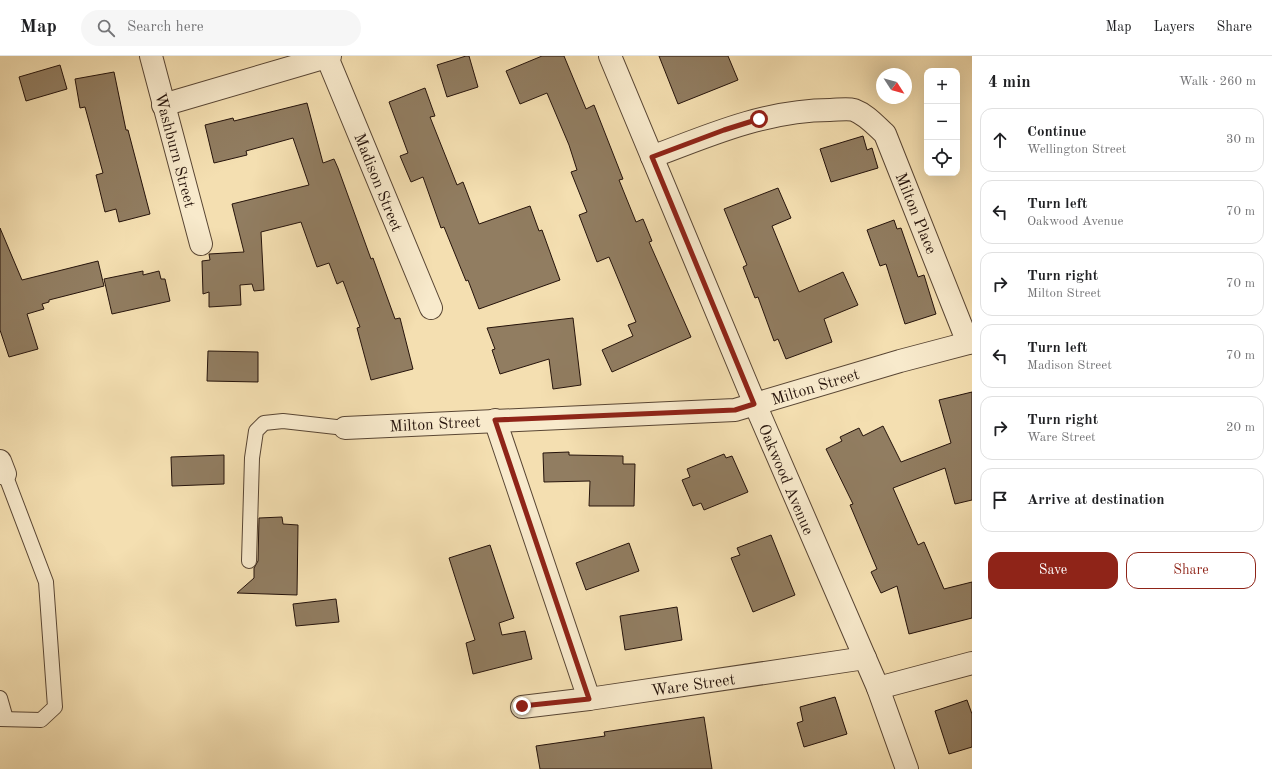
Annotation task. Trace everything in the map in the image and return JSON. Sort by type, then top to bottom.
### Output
[{"type":"street","name":"Washburn Street","points":[[151,56],[201,244]]},
{"type":"street","points":[[163,105],[328,56]]},
{"type":"street","name":"Madison Street","points":[[328,56],[431,308]]},
{"type":"street","name":"Oakwood Avenue","points":[[610,56],[754,404],[878,688],[907,769]]},
{"type":"street","name":"Milton Place","points":[[652,157],[724,130],[759,119],[806,110],[853,110],[871,120],[885,134],[970,342]]},
{"type":"street","name":"Milton Street","points":[[345,428],[735,410],[900,361],[970,342]]},
{"type":"street","points":[[495,420],[589,699]]},
{"type":"street","name":"Ware Street","points":[[522,706],[589,699],[865,658]]},
{"type":"street","points":[[878,688],[972,663]]},
{"type":"lane","points":[[249,561],[252,458],[256,431],[264,423],[283,421],[345,428]]},
{"type":"lane","points":[[0,698],[3,720],[41,720],[55,707],[46,582],[4,479]]},
{"type":"building","points":[[469,56],[478,87],[447,97],[437,65]]},
{"type":"building","points":[[542,56],[564,56],[586,109],[594,105],[623,179],[619,180],[636,222],[643,219],[652,241],[649,242],[691,337],[612,372],[602,350],[633,336],[628,325],[636,322],[609,257],[597,262],[579,215],[587,212],[571,172],[577,170],[569,145],[547,93],[520,104],[506,71]]},
{"type":"building","points":[[659,56],[728,56],[738,80],[678,104]]},
{"type":"building","points":[[60,65],[67,89],[26,101],[19,77]]},
{"type":"building","points":[[114,72],[126,130],[128,130],[150,214],[119,222],[116,209],[105,212],[96,175],[103,173],[85,107],[80,108],[75,79]]},
{"type":"building","points":[[425,88],[435,116],[430,117],[457,185],[463,182],[479,224],[530,206],[539,231],[542,230],[560,280],[479,309],[468,280],[466,281],[444,227],[441,228],[423,177],[411,182],[400,156],[408,153],[389,102]]},
{"type":"building","points":[[307,103],[323,163],[334,159],[338,168],[371,259],[373,258],[395,319],[400,318],[413,369],[371,380],[357,328],[360,327],[343,281],[337,284],[329,263],[317,267],[301,222],[261,232],[264,290],[254,291],[252,284],[240,285],[241,305],[209,307],[209,292],[203,294],[202,261],[210,260],[209,254],[244,252],[232,204],[309,185],[293,138],[246,151],[247,155],[214,163],[205,125],[233,118],[234,121]]},
{"type":"building","points":[[863,136],[867,150],[872,148],[878,168],[831,182],[820,149]]},
{"type":"building","points":[[778,188],[791,218],[772,226],[799,292],[843,272],[858,305],[824,319],[832,342],[786,359],[778,339],[774,341],[758,297],[755,298],[743,267],[747,265],[724,209]]},
{"type":"building","points":[[894,220],[897,229],[901,228],[918,277],[924,275],[936,314],[905,324],[886,264],[880,266],[867,230]]},
{"type":"building","points":[[0,228],[22,280],[98,261],[104,286],[49,300],[49,302],[42,304],[44,309],[27,314],[38,349],[9,357],[0,330]]},
{"type":"building","points":[[143,271],[143,275],[159,271],[161,279],[165,279],[170,301],[112,314],[104,279]]},
{"type":"building","points":[[573,318],[581,385],[553,389],[549,359],[500,374],[492,350],[495,349],[487,328]]},
{"type":"building","points":[[208,351],[258,352],[258,382],[207,381]]},
{"type":"building","points":[[972,392],[972,500],[955,504],[945,468],[893,488],[918,545],[924,542],[944,589],[972,582],[972,618],[909,634],[897,586],[881,593],[871,572],[877,569],[850,505],[853,504],[826,449],[842,441],[840,437],[859,428],[863,436],[883,426],[901,462],[951,443],[939,400]]},
{"type":"building","points":[[569,452],[569,455],[623,456],[623,464],[635,464],[634,506],[589,506],[590,481],[544,482],[543,453]]},
{"type":"building","points":[[724,454],[726,458],[732,456],[748,492],[704,510],[701,503],[693,506],[682,480],[690,477],[687,469]]},
{"type":"building","points":[[224,455],[224,484],[172,486],[171,457]]},
{"type":"building","points":[[282,517],[283,524],[298,525],[297,595],[237,593],[254,578],[254,568],[258,561],[259,518]]},
{"type":"building","points":[[771,535],[795,595],[753,612],[731,558],[740,555],[737,548]]},
{"type":"building","points":[[629,543],[639,571],[586,590],[576,563]]},
{"type":"building","points":[[490,545],[514,618],[499,623],[502,635],[525,631],[532,659],[473,674],[466,643],[475,640],[449,558]]},
{"type":"building","points":[[336,599],[339,622],[296,626],[293,604]]},
{"type":"building","points":[[677,607],[682,640],[625,650],[620,616]]},
{"type":"building","points":[[835,697],[847,734],[804,747],[797,723],[803,721],[800,707]]},
{"type":"building","points":[[967,700],[972,714],[972,747],[949,754],[935,711]]},
{"type":"building","points":[[704,717],[712,769],[540,769],[536,746],[605,736],[604,732]]},
{"type":"route","points":[[522,706],[589,699],[495,420],[735,410],[754,404],[652,157],[724,130],[759,119]]}]
